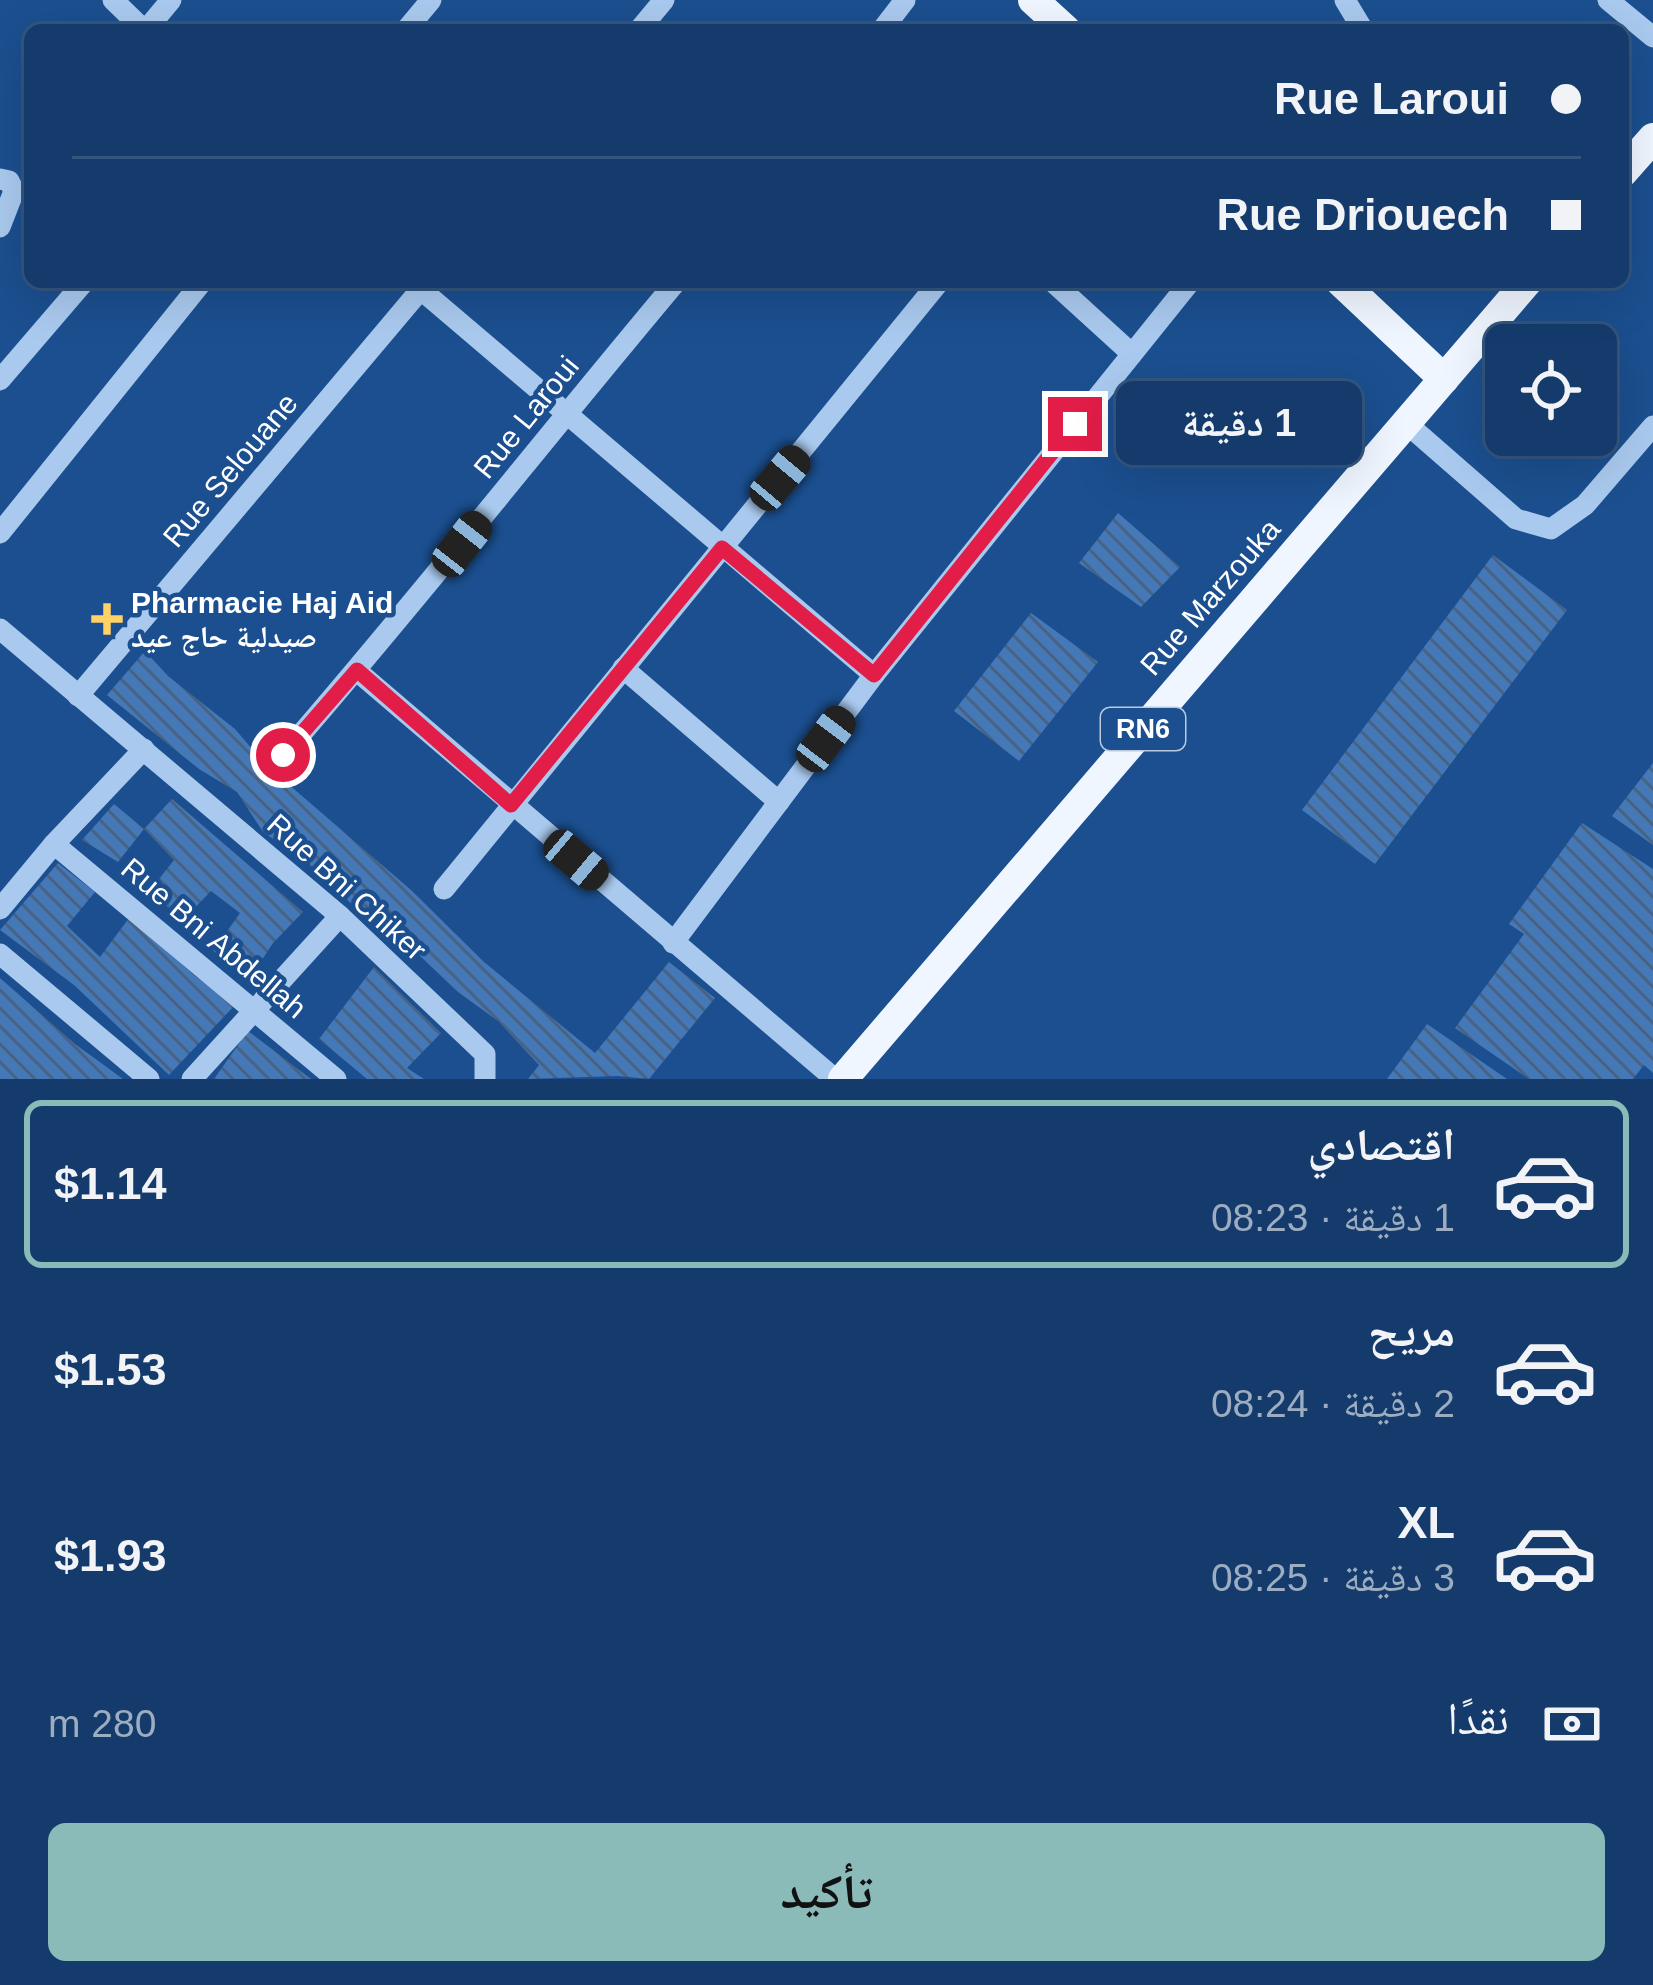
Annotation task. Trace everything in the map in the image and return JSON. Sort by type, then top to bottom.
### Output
[{"type":"main road","points":[[1033,0],[1059,24]]},
{"type":"main road","points":[[1629,165],[1653,138]]},
{"type":"main road","points":[[1347,288],[1444,379]]},
{"type":"main road","name":"RN6","points":[[1444,379],[1522,288]]},
{"type":"main road","name":"Rue Marzouka","points":[[839,1079],[1444,379]]},
{"type":"street","points":[[113,0],[139,24]]},
{"type":"street","points":[[151,24],[171,0]]},
{"type":"street","points":[[411,24],[431,0]]},
{"type":"street","points":[[644,24],[664,0]]},
{"type":"street","points":[[886,24],[904,0]]},
{"type":"street","points":[[1607,0],[1653,37]]},
{"type":"street","points":[[0,179],[9,181],[14,191],[0,227]]},
{"type":"street","points":[[0,380],[79,288]]},
{"type":"street","points":[[0,532],[197,288]]},
{"type":"street","name":"Rue Selouane","points":[[78,696],[417,288]]},
{"type":"street","points":[[424,288],[565,415],[874,675]]},
{"type":"street","name":"Rue Laroui","points":[[283,755],[671,288]]},
{"type":"street","points":[[444,889],[934,288]]},
{"type":"street","points":[[1060,288],[1132,354]]},
{"type":"street","points":[[673,943],[874,675],[1185,288]]},
{"type":"street","points":[[1406,423],[1516,520],[1551,529],[1585,505],[1653,425]]},
{"type":"street","name":"Rue Bni Chiker","points":[[0,629],[340,916],[484,1054],[485,1079]]},
{"type":"street","points":[[623,668],[779,802]]},
{"type":"street","points":[[357,670],[673,943],[839,1079]]},
{"type":"street","points":[[0,909],[144,749]]},
{"type":"street","name":"Rue Bni Abdellah","points":[[54,844],[336,1079]]},
{"type":"street","points":[[192,1079],[340,916]]},
{"type":"street","points":[[1,955],[149,1079]]},
{"type":"building","points":[[1118,513],[1180,567],[1141,607],[1079,563]]},
{"type":"building","points":[[1493,555],[1567,610],[1375,864],[1302,810]]},
{"type":"building","points":[[1031,613],[1098,662],[1019,761],[954,711]]},
{"type":"building","points":[[145,651],[168,676],[235,729],[265,764],[411,890],[484,962],[595,1053],[669,962],[715,998],[649,1079],[528,1079],[539,1065],[498,1021],[419,955],[376,927],[306,861],[263,832],[237,792],[199,769],[107,695]]},
{"type":"building","points":[[1653,763],[1653,845],[1612,816]]},
{"type":"building","points":[[172,799],[303,912],[273,943],[248,981],[213,951],[240,913],[211,891],[184,919],[148,893],[174,860],[144,829]]},
{"type":"building","points":[[114,804],[144,829],[118,862],[82,840]]},
{"type":"building","points":[[1582,823],[1653,869],[1653,1073],[1644,1065],[1633,1079],[1529,1079],[1455,1028],[1524,934],[1509,924]]},
{"type":"building","points":[[58,863],[95,892],[67,926],[100,957],[129,918],[235,1005],[169,1075],[74,985],[0,930]]},
{"type":"building","points":[[374,967],[441,1033],[407,1068],[424,1079],[367,1079],[319,1039]]},
{"type":"building","points":[[0,978],[75,1044],[123,1079],[0,1079]]},
{"type":"building","points":[[1427,1024],[1507,1079],[1387,1079]]},
{"type":"building","points":[[248,1031],[311,1079],[214,1079]]},
{"type":"place","name":"Pharmacie Haj Aid صيدلية حاج عيد","points":[[107,619]]},
{"type":"route","points":[[283,755],[357,670],[511,805],[722,548],[874,675],[1075,424]]}]
